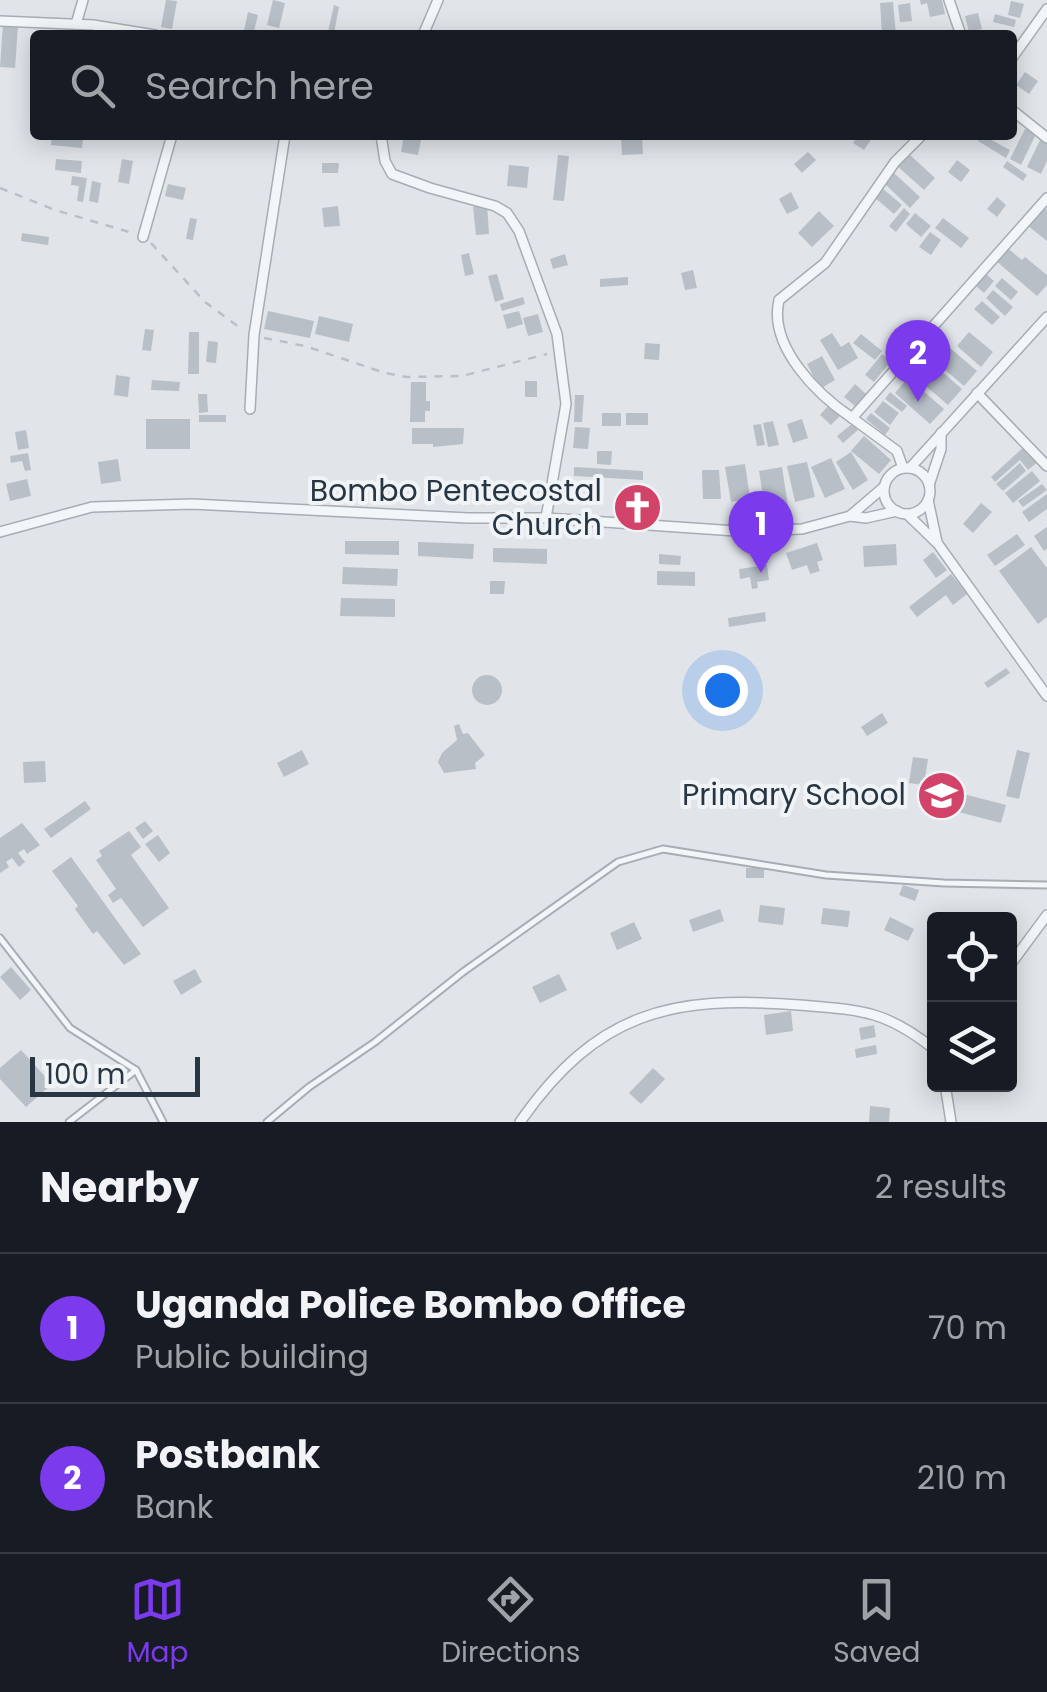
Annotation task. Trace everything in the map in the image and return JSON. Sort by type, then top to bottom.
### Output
[{"type":"street","points":[[76,24],[83,0]]},
{"type":"street","points":[[425,30],[438,0]]},
{"type":"street","points":[[948,0],[959,30]]},
{"type":"street","points":[[1017,51],[1047,9]]},
{"type":"street","points":[[0,21],[132,30]]},
{"type":"street","points":[[1017,114],[1047,138]]},
{"type":"street","points":[[144,237],[171,140]]},
{"type":"street","points":[[250,409],[254,335],[284,140]]},
{"type":"street","points":[[381,140],[386,167],[398,178],[485,201],[514,221],[558,334],[566,404],[546,518]]},
{"type":"street","points":[[917,140],[895,162],[825,263],[779,300],[778,322],[794,362],[814,390],[897,452],[906,468],[922,473],[929,485]]},
{"type":"street","points":[[852,418],[1047,198]]},
{"type":"street","points":[[850,516],[884,487],[890,475],[906,468],[942,433],[1047,317]]},
{"type":"street","points":[[977,393],[1039,452],[1047,466]]},
{"type":"street","points":[[938,544],[928,500],[942,433]]},
{"type":"street","points":[[884,487],[886,501],[938,544],[1047,696]]},
{"type":"street","points":[[0,532],[92,507],[192,504],[468,518],[546,518],[736,531],[802,529],[850,516],[916,512],[928,500]]},
{"type":"street","points":[[1017,956],[1047,915]]},
{"type":"street","points":[[520,1122],[555,1074],[588,1046],[628,1023],[681,1006],[744,1002],[844,1007],[883,1016],[927,1044]]},
{"type":"street","points":[[946,1092],[951,1122]]},
{"type":"lane","points":[[267,1122],[309,1086],[376,1042],[462,972],[618,862],[663,848],[826,874],[944,883],[1047,885]]},
{"type":"lane","points":[[0,938],[70,1028],[136,1070],[163,1122]]},
{"type":"lane","points":[[69,1122],[136,1070]]},
{"type":"path","points":[[0,188],[55,210],[144,237],[205,302],[254,335],[328,352],[385,374],[462,376],[560,350]]},
{"type":"building","points":[[166,0],[177,1],[172,29],[161,27]]},
{"type":"building","points":[[273,0],[285,3],[279,28],[267,25]]},
{"type":"building","points":[[920,0],[942,0],[945,14],[930,17],[927,3],[921,5]]},
{"type":"building","points":[[1011,1],[1024,4],[1020,18],[1008,15]]},
{"type":"building","points":[[893,2],[896,30],[882,30],[880,3]]},
{"type":"building","points":[[910,3],[912,21],[900,22],[898,5]]},
{"type":"building","points":[[334,5],[339,7],[335,30],[328,30]]},
{"type":"building","points":[[248,12],[258,15],[254,30],[244,30]]},
{"type":"building","points":[[978,13],[982,29],[968,30],[965,16]]},
{"type":"building","points":[[995,14],[1016,20],[1014,27],[993,22]]},
{"type":"building","points":[[3,24],[18,26],[15,68],[0,67]]},
{"type":"building","points":[[1025,72],[1038,81],[1029,94],[1017,84]]},
{"type":"building","points":[[1025,129],[1036,134],[1021,165],[1010,159]]},
{"type":"building","points":[[52,140],[83,140],[82,148],[51,145]]},
{"type":"building","points":[[403,140],[421,140],[418,155],[401,152]]},
{"type":"building","points":[[621,140],[642,140],[643,154],[622,155]]},
{"type":"building","points":[[855,140],[871,140],[864,150],[853,143]]},
{"type":"building","points":[[991,140],[1010,150],[1006,158],[978,141]]},
{"type":"building","points":[[1040,140],[1047,143],[1047,161],[1041,174],[1027,167]]},
{"type":"building","points":[[808,152],[816,160],[802,173],[794,164]]},
{"type":"building","points":[[909,154],[935,178],[924,190],[897,166]]},
{"type":"building","points":[[558,155],[569,156],[564,201],[553,200]]},
{"type":"building","points":[[56,159],[82,161],[81,173],[55,170]]},
{"type":"building","points":[[122,159],[133,161],[129,184],[118,182]]},
{"type":"building","points":[[957,160],[970,170],[961,182],[948,172]]},
{"type":"building","points":[[1007,161],[1027,175],[1023,181],[1003,167]]},
{"type":"building","points":[[322,163],[339,163],[338,173],[322,173]]},
{"type":"building","points":[[509,165],[529,167],[527,188],[507,186]]},
{"type":"building","points":[[894,173],[920,197],[910,208],[884,183]]},
{"type":"building","points":[[72,176],[87,178],[83,202],[77,201],[79,186],[71,185]]},
{"type":"building","points":[[92,181],[101,183],[98,203],[89,201]]},
{"type":"building","points":[[168,184],[186,188],[183,200],[165,196]]},
{"type":"building","points":[[882,188],[902,205],[894,214],[874,197]]},
{"type":"building","points":[[791,192],[799,208],[787,214],[779,199]]},
{"type":"building","points":[[997,197],[1006,205],[997,217],[987,209]]},
{"type":"building","points":[[487,205],[489,234],[476,235],[473,207]]},
{"type":"building","points":[[338,206],[340,226],[324,227],[322,208]]},
{"type":"building","points":[[1043,206],[1047,210],[1047,241],[1027,225]]},
{"type":"building","points":[[904,208],[910,214],[896,232],[889,226]]},
{"type":"building","points":[[819,211],[834,226],[812,247],[798,233]]},
{"type":"building","points":[[915,213],[931,226],[921,237],[906,224]]},
{"type":"building","points":[[190,218],[197,219],[193,240],[186,239]]},
{"type":"building","points":[[943,218],[969,238],[961,248],[935,228]]},
{"type":"building","points":[[930,232],[941,240],[931,255],[919,247]]},
{"type":"building","points":[[22,233],[49,237],[48,245],[21,241]]},
{"type":"building","points":[[1006,247],[1047,275],[1047,285],[1037,296],[995,260]]},
{"type":"building","points":[[469,253],[474,274],[465,276],[461,255]]},
{"type":"building","points":[[565,254],[568,265],[553,269],[550,259]]},
{"type":"building","points":[[693,270],[697,288],[685,290],[681,273]]},
{"type":"building","points":[[985,273],[994,281],[984,293],[975,285]]},
{"type":"building","points":[[497,274],[504,299],[495,302],[488,276]]},
{"type":"building","points":[[628,277],[628,285],[600,287],[600,279]]},
{"type":"building","points":[[1002,278],[1018,292],[1011,300],[995,286]]},
{"type":"building","points":[[993,290],[1013,307],[1005,316],[986,298]]},
{"type":"building","points":[[523,297],[525,304],[502,311],[500,304]]},
{"type":"building","points":[[982,301],[1000,317],[992,325],[974,309]]},
{"type":"building","points":[[268,311],[314,321],[310,338],[264,329]]},
{"type":"building","points":[[519,311],[523,324],[507,329],[503,315]]},
{"type":"building","points":[[538,314],[543,332],[528,336],[523,318]]},
{"type":"building","points":[[319,316],[353,324],[349,342],[315,334]]},
{"type":"building","points":[[145,329],[154,330],[151,351],[142,350]]},
{"type":"building","points":[[189,332],[199,332],[199,374],[188,374]]},
{"type":"building","points":[[969,332],[993,352],[981,367],[957,346]]},
{"type":"building","points":[[832,333],[841,347],[849,342],[858,358],[838,370],[820,340]]},
{"type":"building","points":[[861,334],[882,351],[875,360],[853,343]]},
{"type":"building","points":[[208,341],[218,342],[216,363],[206,362]]},
{"type":"building","points":[[942,341],[977,371],[964,386],[929,356]]},
{"type":"building","points":[[645,343],[660,344],[659,360],[644,359]]},
{"type":"building","points":[[882,354],[891,361],[874,382],[865,375]]},
{"type":"building","points":[[822,356],[835,380],[820,389],[807,364]]},
{"type":"building","points":[[926,358],[962,389],[948,405],[912,374]]},
{"type":"building","points":[[116,375],[130,377],[128,397],[114,395]]},
{"type":"building","points":[[908,378],[944,409],[930,424],[895,393]]},
{"type":"building","points":[[152,380],[180,382],[179,391],[151,390]]},
{"type":"building","points":[[525,381],[537,381],[537,397],[525,397]]},
{"type":"building","points":[[411,382],[426,382],[430,411],[425,411],[425,422],[410,422]]},
{"type":"building","points":[[855,384],[866,394],[855,406],[844,397]]},
{"type":"building","points":[[890,392],[907,406],[902,412],[885,399]]},
{"type":"building","points":[[198,394],[207,394],[208,412],[199,413]]},
{"type":"building","points":[[575,395],[584,395],[582,422],[574,422]]},
{"type":"building","points":[[883,401],[899,413],[890,425],[874,412]]},
{"type":"building","points":[[829,405],[840,416],[831,425],[820,415]]},
{"type":"building","points":[[602,413],[621,413],[621,426],[602,426]]},
{"type":"building","points":[[626,413],[648,413],[648,425],[626,425]]},
{"type":"building","points":[[871,413],[890,428],[885,435],[866,419]]},
{"type":"building","points":[[199,415],[226,415],[226,422],[199,422]]},
{"type":"building","points":[[146,419],[190,419],[190,449],[146,449]]},
{"type":"building","points":[[802,419],[808,438],[793,443],[787,424]]},
{"type":"building","points":[[773,421],[779,445],[768,447],[763,423]]},
{"type":"building","points":[[761,424],[765,445],[757,446],[753,425]]},
{"type":"building","points":[[852,424],[858,430],[843,443],[837,436]]},
{"type":"building","points":[[575,427],[590,428],[588,449],[573,448]]},
{"type":"building","points":[[412,428],[464,428],[463,444],[412,444]]},
{"type":"building","points":[[26,430],[29,448],[18,450],[15,432]]},
{"type":"building","points":[[864,436],[891,460],[879,474],[851,451]]},
{"type":"building","points":[[1026,445],[1039,461],[1028,470],[1020,460],[995,482],[991,477]]},
{"type":"building","points":[[597,451],[612,451],[611,465],[597,464]]},
{"type":"building","points":[[851,452],[868,480],[853,490],[836,462]]},
{"type":"building","points":[[28,453],[31,470],[25,471],[22,461],[11,463],[10,456]]},
{"type":"building","points":[[831,458],[845,489],[825,498],[811,467]]},
{"type":"building","points":[[118,459],[121,481],[101,484],[98,462]]},
{"type":"building","points":[[807,462],[815,497],[795,502],[787,466]]},
{"type":"building","points":[[1020,463],[1026,471],[1003,491],[996,484]]},
{"type":"building","points":[[745,464],[750,498],[731,502],[725,467]]},
{"type":"building","points":[[574,467],[643,471],[643,480],[574,476]]},
{"type":"building","points":[[782,467],[788,506],[765,509],[759,471]]},
{"type":"building","points":[[702,470],[719,470],[721,499],[703,499]]},
{"type":"building","points":[[1032,471],[1040,481],[1013,503],[1005,493]]},
{"type":"building","points":[[27,479],[31,496],[10,501],[6,484]]},
{"type":"building","points":[[1042,484],[1047,490],[1023,507],[1018,501]]},
{"type":"building","points":[[1047,494],[1047,509],[1029,522],[1022,512]]},
{"type":"building","points":[[981,503],[992,512],[973,533],[963,524]]},
{"type":"building","points":[[1047,527],[1047,549],[1044,551],[1034,536]]},
{"type":"building","points":[[1017,534],[1025,545],[995,566],[987,555]]},
{"type":"building","points":[[345,541],[399,541],[399,555],[345,554]]},
{"type":"building","points":[[418,542],[474,544],[473,559],[418,556]]},
{"type":"building","points":[[817,543],[823,560],[817,562],[820,571],[810,574],[807,565],[792,570],[786,553]]},
{"type":"building","points":[[896,544],[897,565],[864,567],[863,546]]},
{"type":"building","points":[[1031,547],[1047,568],[1047,617],[1038,624],[999,571]]},
{"type":"building","points":[[493,548],[547,549],[547,564],[493,562]]},
{"type":"building","points":[[933,552],[947,570],[936,578],[923,560]]},
{"type":"building","points":[[659,554],[681,556],[680,565],[659,564]]},
{"type":"building","points":[[767,565],[769,580],[757,582],[758,588],[752,589],[750,577],[740,579],[739,569]]},
{"type":"building","points":[[343,567],[398,569],[397,586],[342,584]]},
{"type":"building","points":[[657,571],[695,572],[695,586],[657,585]]},
{"type":"building","points":[[951,574],[967,594],[953,605],[946,595],[917,617],[909,607]]},
{"type":"building","points":[[490,581],[505,581],[504,594],[490,594]]},
{"type":"building","points":[[341,598],[395,599],[395,617],[340,616]]},
{"type":"building","points":[[765,612],[766,621],[729,627],[728,618]]},
{"type":"building","points":[[1006,668],[1010,673],[988,688],[984,683]]},
{"type":"building","points":[[487,675],[498,679],[502,690],[498,701],[487,705],[476,701],[472,690],[476,679]]},
{"type":"building","points":[[882,713],[888,723],[867,736],[861,727]]},
{"type":"building","points":[[459,724],[463,734],[468,733],[485,755],[475,763],[476,769],[444,773],[438,762],[457,740],[454,726]]},
{"type":"building","points":[[302,750],[309,764],[284,777],[277,763]]},
{"type":"building","points":[[1017,750],[1030,753],[1019,799],[1006,796]]},
{"type":"building","points":[[913,757],[928,759],[924,785],[909,783]]},
{"type":"building","points":[[45,761],[46,782],[24,783],[23,762]]},
{"type":"building","points":[[929,785],[1006,805],[1001,823],[924,803]]},
{"type":"building","points":[[85,801],[91,809],[51,838],[44,829]]},
{"type":"building","points":[[145,821],[153,831],[143,839],[135,828]]},
{"type":"building","points":[[22,823],[40,845],[27,854],[24,849],[18,853],[25,862],[19,867],[12,858],[6,862],[9,867],[0,873],[0,838]]},
{"type":"building","points":[[129,831],[141,847],[131,855],[169,908],[143,927],[121,898],[113,903],[108,895],[116,889],[96,860],[102,856],[99,851]]},
{"type":"building","points":[[158,835],[170,853],[159,862],[145,844]]},
{"type":"building","points":[[71,857],[141,954],[124,965],[97,931],[93,934],[52,871]]},
{"type":"building","points":[[746,868],[764,868],[764,878],[746,878]]},
{"type":"building","points":[[903,885],[919,890],[915,901],[899,895]]},
{"type":"building","points":[[760,905],[785,908],[783,925],[758,922]]},
{"type":"building","points":[[823,908],[850,911],[848,927],[821,924]]},
{"type":"building","points":[[720,909],[724,921],[693,932],[689,920]]},
{"type":"building","points":[[890,917],[914,929],[908,941],[884,930]]},
{"type":"building","points":[[634,922],[642,939],[617,950],[610,933]]},
{"type":"building","points":[[11,967],[31,990],[20,1000],[0,977]]},
{"type":"building","points":[[195,969],[202,982],[181,995],[173,981]]},
{"type":"building","points":[[559,974],[567,990],[540,1003],[532,987]]},
{"type":"building","points":[[791,1011],[793,1031],[766,1035],[764,1015]]},
{"type":"building","points":[[874,1025],[876,1037],[861,1040],[859,1028]]},
{"type":"building","points":[[876,1045],[877,1054],[856,1058],[855,1049]]},
{"type":"building","points":[[21,1050],[52,1084],[26,1107],[0,1079],[0,1068]]},
{"type":"building","points":[[653,1068],[665,1079],[641,1104],[629,1093]]},
{"type":"building","points":[[870,1106],[890,1108],[889,1122],[869,1122]]},
{"type":"place","name":"Postbank","points":[[918,402]]},
{"type":"place","name":"Bombo Pentecostal Church","points":[[637,508]]},
{"type":"place","name":"Uganda Police Bombo Office","points":[[761,573]]},
{"type":"place","name":"Primary School","points":[[941,795]]}]
